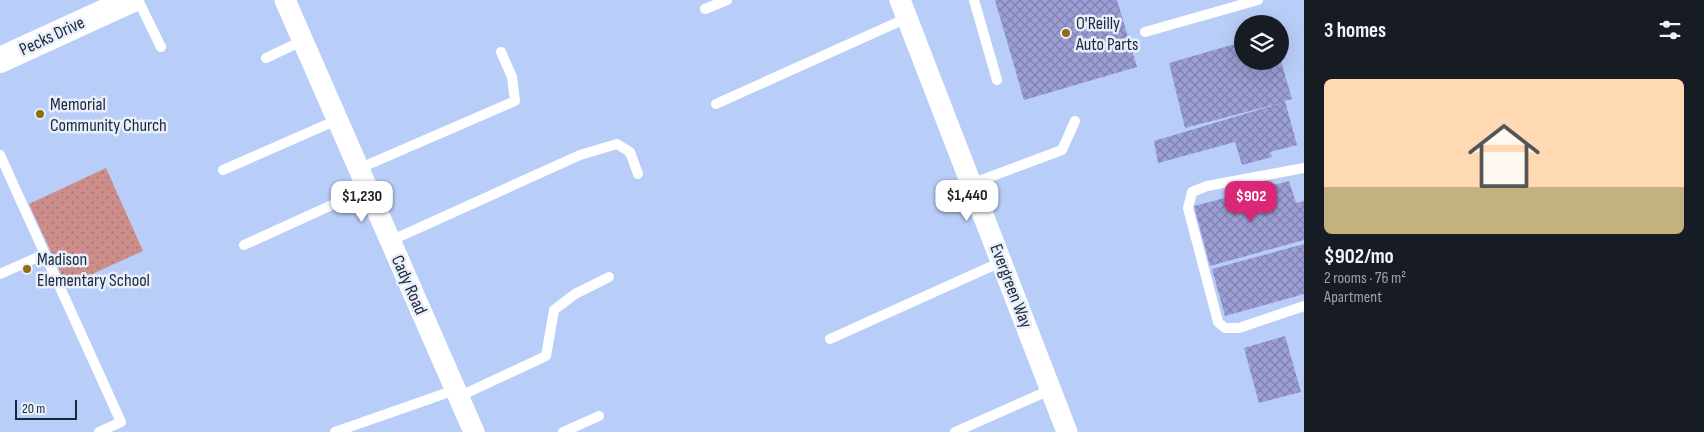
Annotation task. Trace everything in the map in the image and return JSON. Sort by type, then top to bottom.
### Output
[{"type":"street","name":"Pecks Drive","points":[[0,60],[131,0]]},
{"type":"street","name":"Cady Road","points":[[284,0],[474,432]]},
{"type":"street","name":"Evergreen Way","points":[[904,9],[1067,432]]},
{"type":"lane","points":[[138,0],[160,47]]},
{"type":"lane","points":[[705,9],[727,0]]},
{"type":"lane","points":[[974,0],[997,80]]},
{"type":"lane","points":[[1145,32],[1258,0]]},
{"type":"lane","points":[[716,104],[904,9]]},
{"type":"lane","points":[[266,58],[302,41]]},
{"type":"lane","points":[[358,169],[514,101],[512,77],[501,52]]},
{"type":"lane","points":[[223,170],[337,120]]},
{"type":"lane","points":[[971,184],[1062,150],[1075,121]]},
{"type":"lane","points":[[390,241],[580,155],[617,144],[630,152],[638,174]]},
{"type":"lane","points":[[0,155],[120,422],[99,432]]},
{"type":"lane","points":[[1304,168],[1207,186],[1192,192],[1188,208],[1218,322],[1225,328],[1239,328],[1304,306]]},
{"type":"lane","points":[[244,245],[367,189]]},
{"type":"lane","points":[[0,274],[45,254]]},
{"type":"lane","points":[[830,338],[1001,262]]},
{"type":"lane","points":[[335,432],[456,393],[546,356],[554,310],[575,294],[609,277]]},
{"type":"lane","points":[[955,432],[1050,390]]},
{"type":"lane","points":[[563,432],[599,416]]},
{"type":"shaded area","points":[[106,168],[143,251],[61,288],[63,278],[29,204]]},
{"type":"building","name":"O'Reilly Auto Parts","points":[[995,0],[1117,0],[1137,67],[1024,100]]},
{"type":"building","points":[[1234,44],[1234,70],[1284,70],[1292,99],[1285,101],[1297,145],[1270,152],[1272,157],[1242,165],[1235,142],[1158,163],[1154,141],[1281,103],[1185,128],[1169,63]]},
{"type":"building","points":[[1289,181],[1296,203],[1304,201],[1304,240],[1210,266],[1194,206]]},
{"type":"building","points":[[1304,244],[1304,294],[1225,316],[1212,269]]},
{"type":"building","points":[[1285,336],[1301,392],[1259,403],[1244,348]]},
{"type":"place","name":"O'Reilly Auto Parts","points":[[1066,33]]},
{"type":"place","name":"Memorial Community Church","points":[[40,114]]},
{"type":"place","name":"Madison Elementary School","points":[[27,269]]}]
